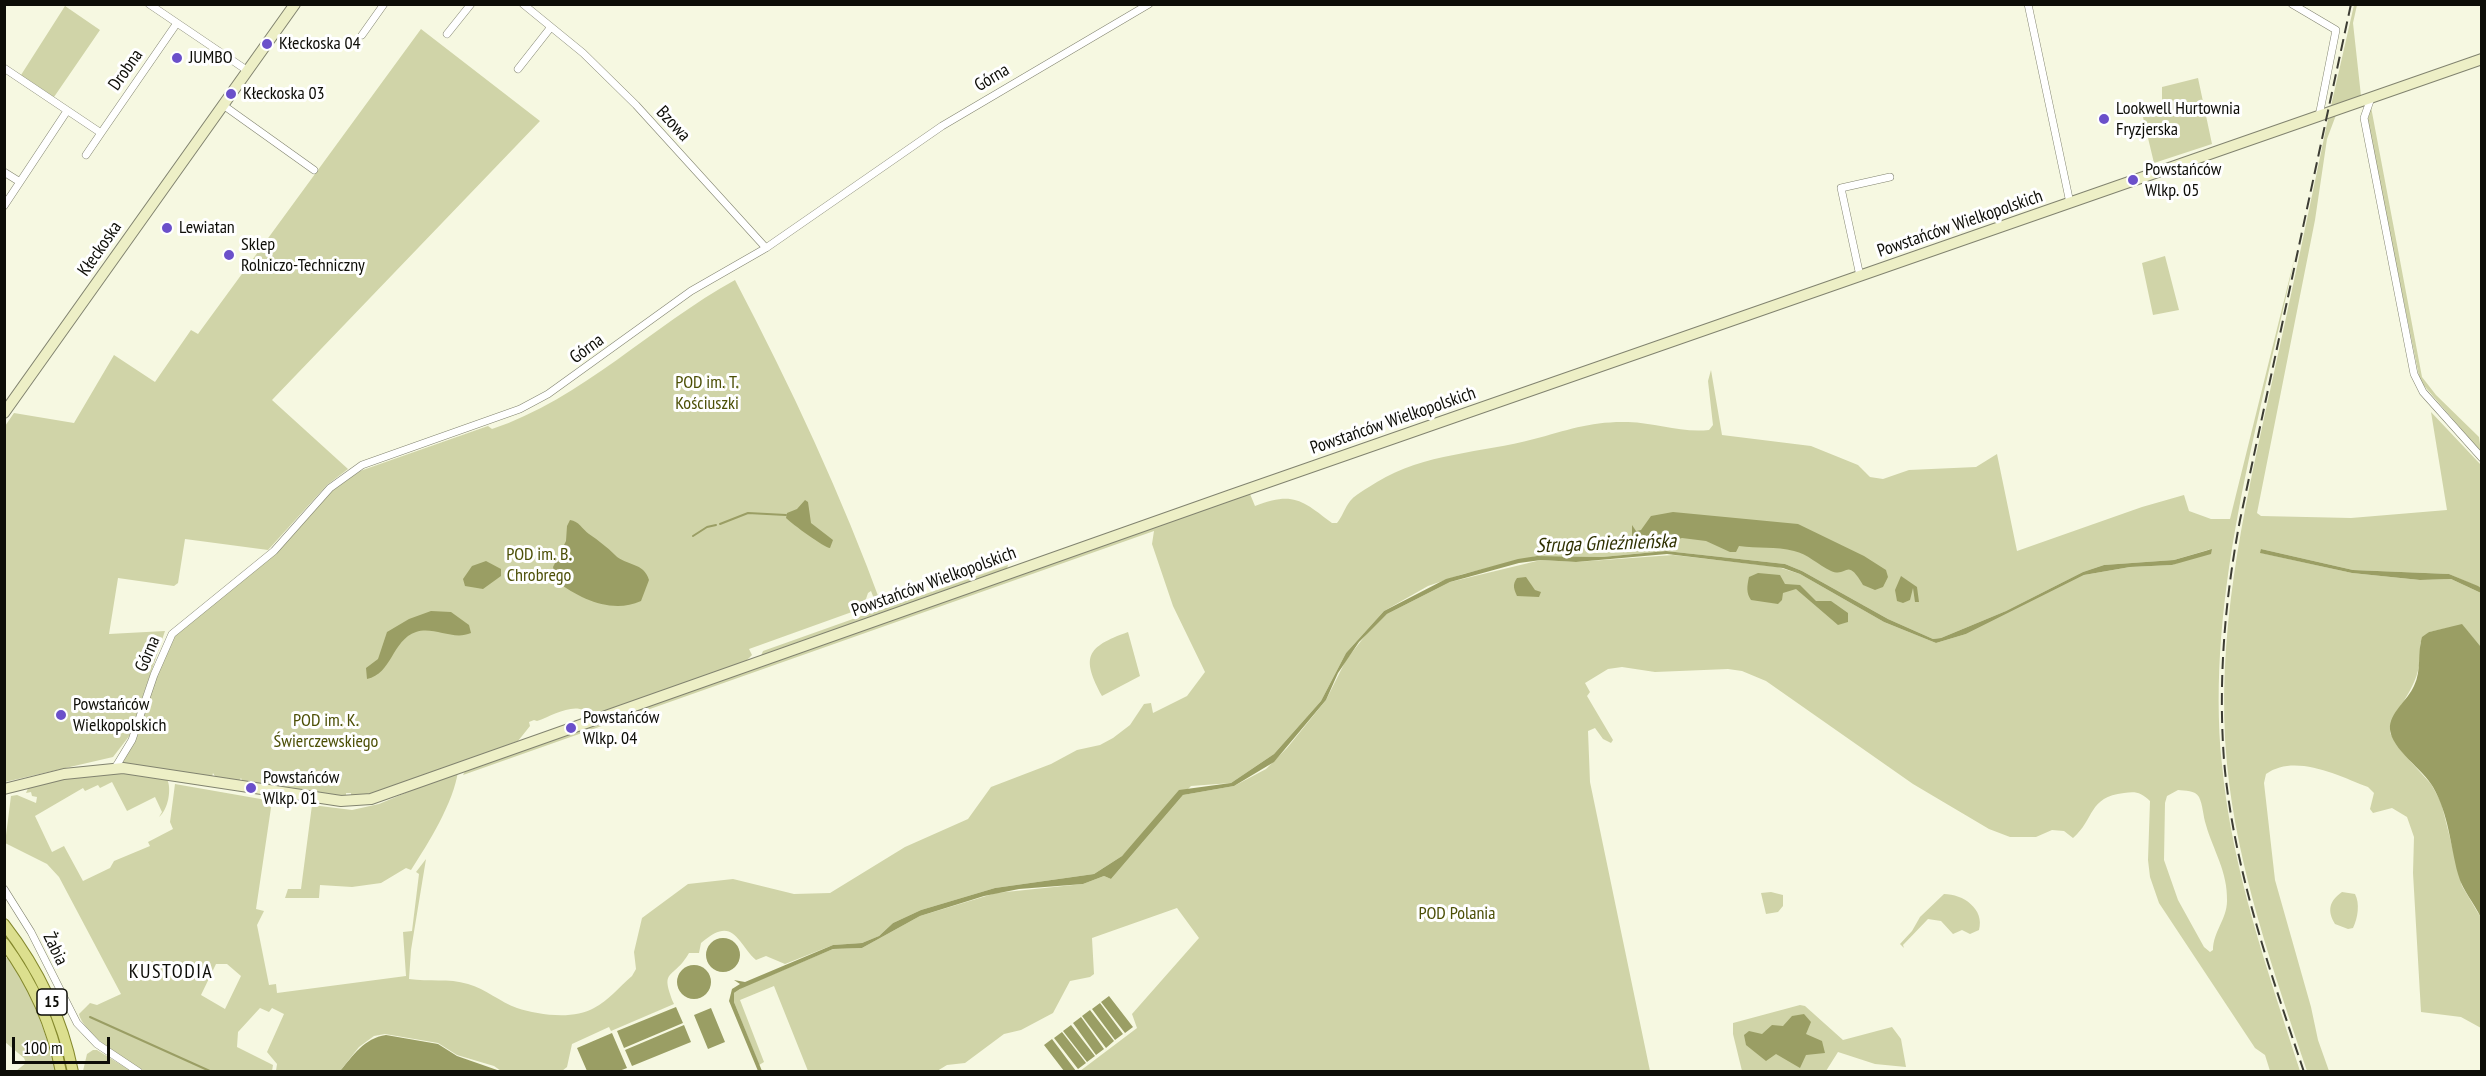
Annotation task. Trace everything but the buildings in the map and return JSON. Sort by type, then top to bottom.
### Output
[{"type":"main road","name":"15","points":[[4,924],[9,942],[41,1006],[61,1071]]},
{"type":"main road","name":"15","points":[[9,942],[38,974],[53,1005],[73,1071]]},
{"type":"street","points":[[149,4],[248,71]]},
{"type":"street","name":"Kłeckoska","points":[[4,413],[8,400],[295,4]]},
{"type":"street","points":[[362,35],[384,4]]},
{"type":"street","points":[[447,34],[471,4]]},
{"type":"street","name":"Bzowa","points":[[523,4],[583,53],[636,105],[766,248]]},
{"type":"street","name":"Górna","points":[[115,768],[132,740],[154,675],[172,634],[274,551],[330,488],[362,465],[520,409],[565,383],[691,291],[766,248],[942,126],[1149,4]]},
{"type":"street","name":"Powstańców Wielkopolskich","points":[[2028,4],[2070,203]]},
{"type":"street","points":[[2292,4],[2336,30],[2320,115]]},
{"type":"street","name":"Drobna","points":[[86,155],[177,23]]},
{"type":"street","points":[[518,69],[551,27]]},
{"type":"street","name":"Powstańców Wielkopolskich","points":[[4,789],[64,774],[115,768],[340,801],[371,799],[2481,59]]},
{"type":"street","points":[[4,68],[101,133]]},
{"type":"street","points":[[2372,97],[2364,118],[2414,374],[2421,389],[2481,458]]},
{"type":"street","points":[[223,105],[314,170]]},
{"type":"street","points":[[2344,106],[2364,118]]},
{"type":"street","points":[[4,206],[67,111]]},
{"type":"street","points":[[4,172],[20,182]]},
{"type":"street","name":"Powstańców Wielkopolskich","points":[[1860,276],[1842,188],[1890,177]]},
{"type":"street","name":"Żabia","points":[[4,889],[31,932],[77,1023],[98,1044],[139,1071]]},
{"type":"green space","points":[[2354,5],[2357,5],[2353,23],[2361,96],[2331,106]]},
{"type":"green space","points":[[65,6],[100,30],[54,97],[21,75]]},
{"type":"green space","points":[[421,29],[540,121],[272,400],[348,469],[327,485],[268,550],[185,539],[178,583],[174,586],[118,578],[109,634],[165,631],[130,735],[113,757],[5,782],[5,426],[14,413],[74,423],[114,355],[155,382],[191,330],[198,334]]},
{"type":"green space","points":[[2198,78],[2212,144],[2154,163],[2142,113],[2162,104],[2162,87]]},
{"type":"green space","points":[[2371,107],[2422,377],[2436,395],[2479,437],[2481,452],[2420,381],[2367,122]]},
{"type":"green space","points":[[2336,115],[2327,139],[2315,220],[2257,513],[2261,516],[2351,518],[2447,510],[2431,412],[2481,465],[2481,588],[2449,574],[2353,570],[2261,549],[2261,553],[2352,573],[2420,580],[2451,579],[2481,593],[2481,647],[2462,625],[2429,632],[2420,643],[2418,671],[2390,733],[2402,752],[2431,784],[2441,802],[2462,886],[2481,918],[2481,1028],[2461,1017],[2421,1012],[2413,873],[2414,837],[2407,817],[2392,808],[2373,813],[2370,809],[2374,793],[2368,787],[2344,777],[2303,766],[2278,768],[2266,774],[2264,783],[2275,880],[2311,1007],[2318,1040],[2329,1071],[2307,1071],[2258,920],[2239,842],[2227,764],[2224,717],[2225,669],[2234,576],[2250,483],[2328,119]]},
{"type":"green space","points":[[2165,256],[2179,310],[2153,315],[2142,263]]},
{"type":"green space","name":"POD Polania","points":[[2295,256],[2252,445],[2228,573],[2221,637],[2219,701],[2222,765],[2234,843],[2264,958],[2300,1071],[2270,1071],[2265,1055],[2255,1048],[2159,903],[2150,877],[2148,860],[2150,801],[2144,796],[2128,792],[2104,799],[2073,838],[2064,831],[2052,830],[2036,837],[2010,837],[1989,829],[1913,784],[1766,681],[1742,671],[1728,669],[1655,672],[1622,667],[1608,669],[1585,683],[1590,692],[1587,696],[1613,740],[1611,743],[1603,739],[1595,728],[1588,731],[1590,782],[1650,1071],[1080,1071],[1137,1028],[1132,1014],[1199,938],[1177,908],[1092,938],[1094,974],[1070,981],[1053,1013],[1021,1030],[1004,1034],[965,1063],[947,1065],[937,1071],[808,1071],[774,986],[740,1000],[764,1062],[759,1065],[734,1002],[734,993],[743,987],[833,949],[862,948],[920,916],[996,893],[1083,884],[1104,876],[1111,879],[1183,795],[1234,786],[1266,769],[1287,748],[1326,700],[1346,660],[1368,632],[1387,614],[1450,582],[1541,560],[1576,562],[1673,555],[1778,567],[1800,574],[1884,622],[1936,643],[1966,634],[2084,575],[2130,567],[2172,565],[2211,549],[2174,560],[2104,565],[2083,572],[2006,611],[1941,638],[1933,639],[1888,619],[1802,571],[1785,564],[1666,551],[1602,557],[1537,556],[1463,574],[1428,586],[1384,611],[1346,653],[1321,701],[1274,754],[1231,783],[1191,786],[1122,856],[1094,874],[995,888],[921,910],[893,923],[879,936],[862,943],[833,945],[785,964],[766,956],[756,960],[734,934],[721,931],[701,943],[699,953],[689,953],[670,975],[668,984],[674,1004],[611,1031],[609,1027],[572,1044],[567,1067],[562,1071],[501,1071],[494,1066],[457,1055],[438,1043],[385,1034],[374,1036],[359,1047],[340,1071],[276,1071],[277,1064],[267,1052],[284,1014],[272,1008],[269,1012],[260,1008],[238,1032],[237,1047],[273,1065],[272,1071],[179,1073],[141,1069],[120,1057],[97,1039],[88,1030],[79,1014],[90,1003],[97,1005],[121,994],[59,877],[47,864],[5,843],[11,796],[17,795],[36,803],[37,797],[32,796],[31,792],[26,793],[29,786],[93,773],[119,772],[167,779],[169,794],[165,810],[159,817],[162,812],[155,797],[127,811],[112,782],[100,788],[98,785],[85,791],[83,788],[35,816],[52,852],[64,846],[83,881],[110,868],[114,861],[150,846],[148,842],[173,829],[170,822],[175,784],[272,801],[256,909],[264,911],[257,925],[269,985],[276,984],[277,993],[406,976],[403,932],[412,931],[419,874],[416,872],[426,859],[411,950],[409,979],[461,982],[475,986],[526,1011],[556,1015],[576,1014],[599,1005],[632,976],[636,969],[634,952],[642,918],[688,884],[733,879],[794,894],[830,893],[905,847],[968,819],[991,787],[1051,764],[1077,750],[1100,745],[1113,738],[1130,725],[1144,704],[1151,703],[1153,713],[1187,696],[1205,672],[1173,606],[1152,544],[1154,531],[463,775],[466,769],[1250,494],[1255,506],[1279,499],[1296,500],[1332,523],[1337,523],[1350,501],[1361,492],[1395,472],[1434,459],[1514,444],[1602,423],[1628,422],[1688,430],[1709,430],[1713,425],[1708,381],[1711,370],[1722,435],[1811,446],[1858,465],[1870,477],[1883,479],[1909,470],[1976,467],[1997,454],[2017,551],[2142,507],[2184,495],[2189,511],[2211,519],[2230,519]],"holes":[[[2178,790],[2192,792],[2199,797],[2227,890],[2223,920],[2215,937],[2213,950],[2210,952],[2204,947],[2178,900],[2164,860],[2165,803],[2167,796]],[[216,964],[227,964],[241,976],[225,1009],[201,995]]]},
{"type":"green space","points":[[735,280],[815,442],[883,609],[1008,565],[1007,569],[760,658],[763,651],[867,614],[876,604],[871,591],[868,593],[863,608],[749,649],[752,655],[745,662],[591,716],[586,711],[573,709],[534,720],[529,722],[530,726],[518,741],[371,796],[351,798],[351,793],[346,793],[346,798],[294,791],[294,788],[252,784],[252,781],[243,782],[241,778],[239,781],[216,778],[213,773],[212,777],[121,763],[139,732],[153,685],[176,634],[276,554],[332,491],[360,471],[488,426],[492,429],[525,416],[587,381],[675,318]]},
{"type":"green space","points":[[1128,632],[1140,676],[1102,696],[1091,672],[1091,655],[1103,643]]},
{"type":"green space","points":[[458,771],[446,809],[411,870],[406,868],[381,883],[352,887],[320,885],[319,898],[285,898],[288,889],[301,889],[312,805],[352,810],[379,804]]},
{"type":"green space","points":[[1771,892],[1783,895],[1783,906],[1778,912],[1766,914],[1761,893]]},
{"type":"green space","points":[[2342,892],[2355,894],[2357,898],[2358,911],[2353,928],[2348,929],[2335,924],[2331,915],[2332,903]]},
{"type":"green space","points":[[1944,894],[1965,900],[1976,909],[1980,922],[1979,930],[1970,934],[1962,930],[1953,934],[1941,921],[1928,919],[1903,945],[1904,948],[1900,944],[1912,931],[1920,917]]},
{"type":"green space","points":[[4,958],[9,958],[31,999],[57,1071],[16,1071],[26,1063],[24,1058],[5,1042]]},
{"type":"green space","points":[[1800,1005],[1805,1006],[1843,1040],[1892,1027],[1901,1039],[1906,1067],[1875,1064],[1838,1052],[1826,1071],[1742,1071],[1733,1034],[1733,1023]]},
{"type":"green space","points":[[97,1050],[131,1071],[83,1071],[87,1054]]},
{"type":"shaded area","points":[[805,500],[808,502],[811,523],[833,540],[830,548],[815,540],[786,518],[787,513],[797,509]]},
{"type":"shaded area","points":[[1673,512],[1798,524],[1864,556],[1886,570],[1888,577],[1883,587],[1875,590],[1863,585],[1850,570],[1831,571],[1799,552],[1787,549],[1739,546],[1736,552],[1730,552],[1706,541],[1682,538],[1672,541],[1639,534],[1632,538],[1632,525],[1636,531],[1641,530],[1651,516]]},
{"type":"shaded area","points":[[570,520],[619,558],[639,567],[647,574],[649,580],[641,601],[619,606],[597,603],[557,582],[553,567],[566,541],[567,526]]},
{"type":"shaded area","points":[[2212,549],[2211,554],[2172,565],[2130,567],[2084,575],[1966,634],[1936,643],[1884,622],[1800,574],[1783,568],[1667,554],[1576,562],[1541,560],[1519,563],[1450,582],[1387,614],[1359,642],[1338,673],[1326,700],[1274,762],[1234,786],[1183,795],[1111,879],[1104,876],[1083,884],[1019,889],[984,896],[920,916],[862,948],[833,949],[740,989],[734,993],[734,1002],[762,1071],[758,1071],[729,1001],[732,989],[740,984],[734,980],[745,982],[833,945],[862,943],[879,936],[893,923],[921,910],[995,888],[1094,874],[1122,856],[1179,790],[1231,783],[1274,754],[1321,701],[1346,653],[1384,611],[1446,579],[1537,556],[1602,557],[1666,551],[1785,564],[1802,571],[1888,619],[1933,639],[1941,638],[2006,611],[2083,572],[2104,565],[2174,560]]},
{"type":"shaded area","points":[[2261,549],[2353,570],[2449,574],[2478,586],[2481,588],[2481,593],[2451,579],[2420,580],[2352,573],[2260,553]]},
{"type":"shaded area","points":[[486,561],[501,569],[501,576],[483,589],[465,586],[463,579],[472,566]]},
{"type":"shaded area","points":[[1758,573],[1780,575],[1785,584],[1800,585],[1816,601],[1831,601],[1848,613],[1848,622],[1838,625],[1796,589],[1783,593],[1782,600],[1778,604],[1751,600],[1747,589],[1749,577]]},
{"type":"shaded area","points":[[1901,576],[1917,587],[1919,602],[1915,602],[1913,588],[1910,600],[1903,603],[1897,601],[1895,590]]},
{"type":"shaded area","points":[[1526,577],[1535,590],[1541,592],[1539,597],[1517,596],[1514,587],[1515,580]]},
{"type":"shaded area","points":[[431,611],[451,612],[469,625],[471,633],[457,635],[430,631],[416,632],[402,642],[382,671],[367,679],[366,668],[378,659],[387,632],[409,619]]},
{"type":"shaded area","points":[[2462,624],[2481,647],[2481,918],[2460,880],[2446,819],[2433,787],[2396,744],[2390,729],[2392,718],[2416,680],[2422,637],[2429,632]]},
{"type":"shaded area","points":[[723,938],[735,943],[740,955],[735,967],[723,972],[711,967],[706,955],[711,943]]},
{"type":"shaded area","points":[[694,965],[706,970],[711,982],[706,994],[694,999],[682,994],[677,982],[682,970]]},
{"type":"shaded area","points":[[1109,996],[1133,1027],[1125,1033],[1101,1002]]},
{"type":"shaded area","points":[[1100,1003],[1123,1034],[1115,1040],[1092,1009]]},
{"type":"shaded area","points":[[676,1007],[683,1023],[624,1048],[617,1031]]},
{"type":"shaded area","points":[[711,1008],[725,1042],[708,1049],[694,1015]]},
{"type":"shaded area","points":[[1090,1010],[1114,1041],[1106,1048],[1082,1016]]},
{"type":"shaded area","points":[[1804,1014],[1811,1022],[1806,1034],[1822,1041],[1825,1053],[1806,1055],[1800,1068],[1776,1054],[1766,1061],[1746,1045],[1744,1035],[1749,1031],[1762,1034],[1772,1025],[1783,1026],[1792,1016]]},
{"type":"shaded area","points":[[1081,1017],[1104,1049],[1096,1055],[1073,1023]]},
{"type":"shaded area","points":[[684,1025],[691,1042],[632,1066],[625,1050]]},
{"type":"shaded area","points":[[1071,1025],[1095,1056],[1087,1062],[1063,1031]]},
{"type":"shaded area","points":[[1062,1032],[1086,1063],[1078,1069],[1054,1038]]},
{"type":"shaded area","points":[[612,1033],[627,1068],[619,1071],[587,1071],[577,1048]]},
{"type":"shaded area","points":[[386,1035],[438,1044],[457,1056],[500,1071],[340,1071],[365,1044]]},
{"type":"shaded area","points":[[1052,1039],[1076,1071],[1064,1071],[1044,1045]]},
{"type":"waterway","points":[[720,524],[748,513],[786,515]]},
{"type":"waterway","points":[[693,536],[707,527],[716,525]]},
{"type":"waterway","points":[[90,1017],[212,1072]]},
{"type":"railway","points":[[2304,1072],[2255,918],[2236,840],[2224,760],[2222,669],[2230,579],[2240,520],[2351,4]]},
{"type":"place","name":"Kłeckoska 04","points":[[267,44]]},
{"type":"place","name":"JUMBO","points":[[177,58]]},
{"type":"place","name":"Kłeckoska 03","points":[[231,94]]},
{"type":"place","name":"Lookwell Hurtownia Fryzjerska","points":[[2104,119]]},
{"type":"place","name":"Powstańców Wlkp. 05","points":[[2133,180]]},
{"type":"place","name":"Lewiatan","points":[[167,228]]},
{"type":"place","name":"Sklep Rolniczo-Techniczny","points":[[229,255]]},
{"type":"place","name":"Powstańców Wielkopolskich","points":[[61,715]]},
{"type":"place","name":"Powstańców Wlkp. 04","points":[[571,728]]},
{"type":"place","name":"Powstańców Wlkp. 01","points":[[251,788]]},
{"type":"district","name":"KUSTODIA","points":[[171,972]]},
{"type":"park label","name":"POD im. T. Kościuszki","points":[[707,394]]},
{"type":"park label","name":"POD im. B. Chrobrego","points":[[539,565]]},
{"type":"park label","name":"POD im. K. Świerczewskiego","points":[[326,731]]},
{"type":"water label","name":"Struga Gnieźnieńska","points":[[1606,544]]}]
